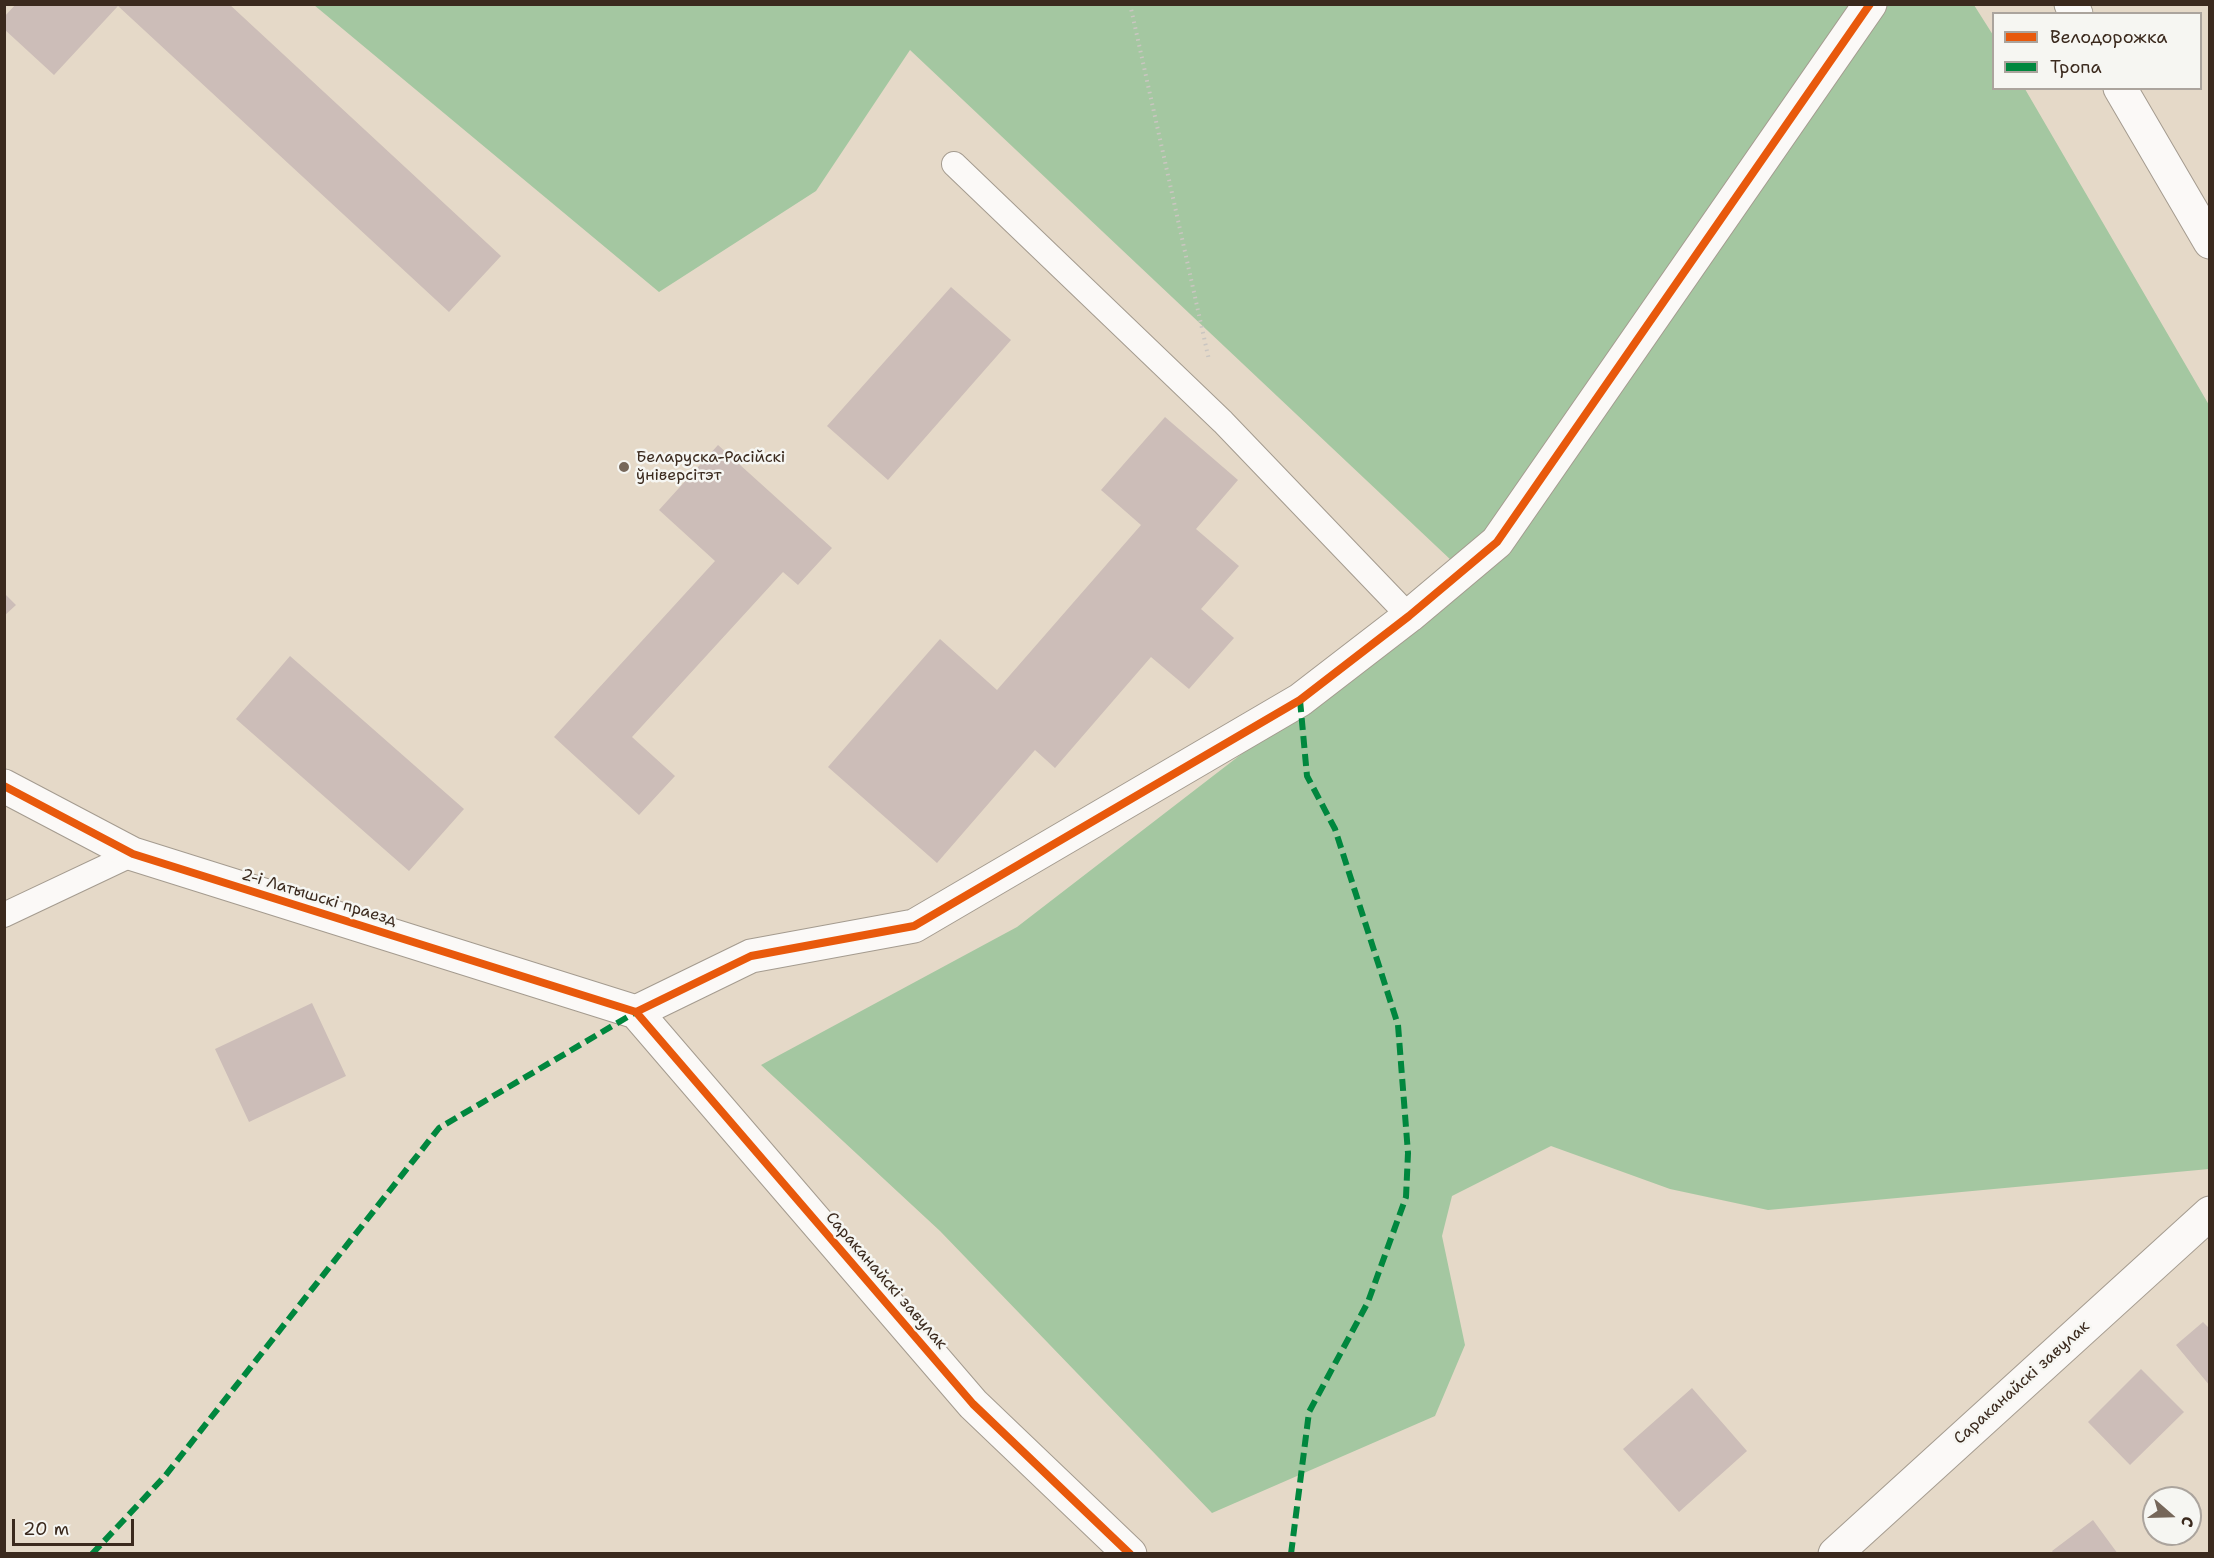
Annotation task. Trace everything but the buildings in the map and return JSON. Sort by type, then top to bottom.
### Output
[{"type":"street","points":[[636,1012],[751,956],[914,926],[1300,700],[1409,616],[1497,542],[1870,4]]},
{"type":"street","points":[[2121,90],[2210,242]]},
{"type":"street","name":"2-і Латышскі праезд","points":[[4,786],[133,854],[636,1012]]},
{"type":"street","name":"Сараканайскі завулак","points":[[636,1012],[973,1404],[1130,1554]]},
{"type":"street","name":"Сараканайскі завулак","points":[[1835,1554],[2210,1212]]},
{"type":"lane","points":[[954,164],[1223,422],[1409,616]]},
{"type":"lane","points":[[4,915],[133,854]]},
{"type":"path","points":[[1130,4],[1210,364]]},
{"type":"green space","points":[[314,5],[1974,5],[1992,33],[1992,90],[2026,90],[2209,405],[2209,1169],[1768,1210],[1670,1189],[1551,1146],[1452,1196],[1442,1236],[1465,1345],[1435,1416],[1212,1513],[940,1231],[761,1065],[1017,927],[1470,578],[910,50],[816,191],[659,292]]},
{"type":"marked path","points":[[1291,1554],[1309,1412],[1368,1302],[1406,1197],[1408,1153],[1398,1025],[1335,829],[1307,776],[1300,700]]},
{"type":"marked path","points":[[92,1554],[165,1476],[439,1128],[636,1012]]},
{"type":"cycle path","points":[[636,1012],[751,956],[914,926],[1300,700],[1409,616],[1497,542],[1870,4]]},
{"type":"cycle path","points":[[4,786],[133,854],[636,1012]]},
{"type":"cycle path","points":[[636,1012],[973,1404],[1130,1554]]},
{"type":"place","name":"Беларуска-Расійскі ўніверсітэт","points":[[624,467]]}]
